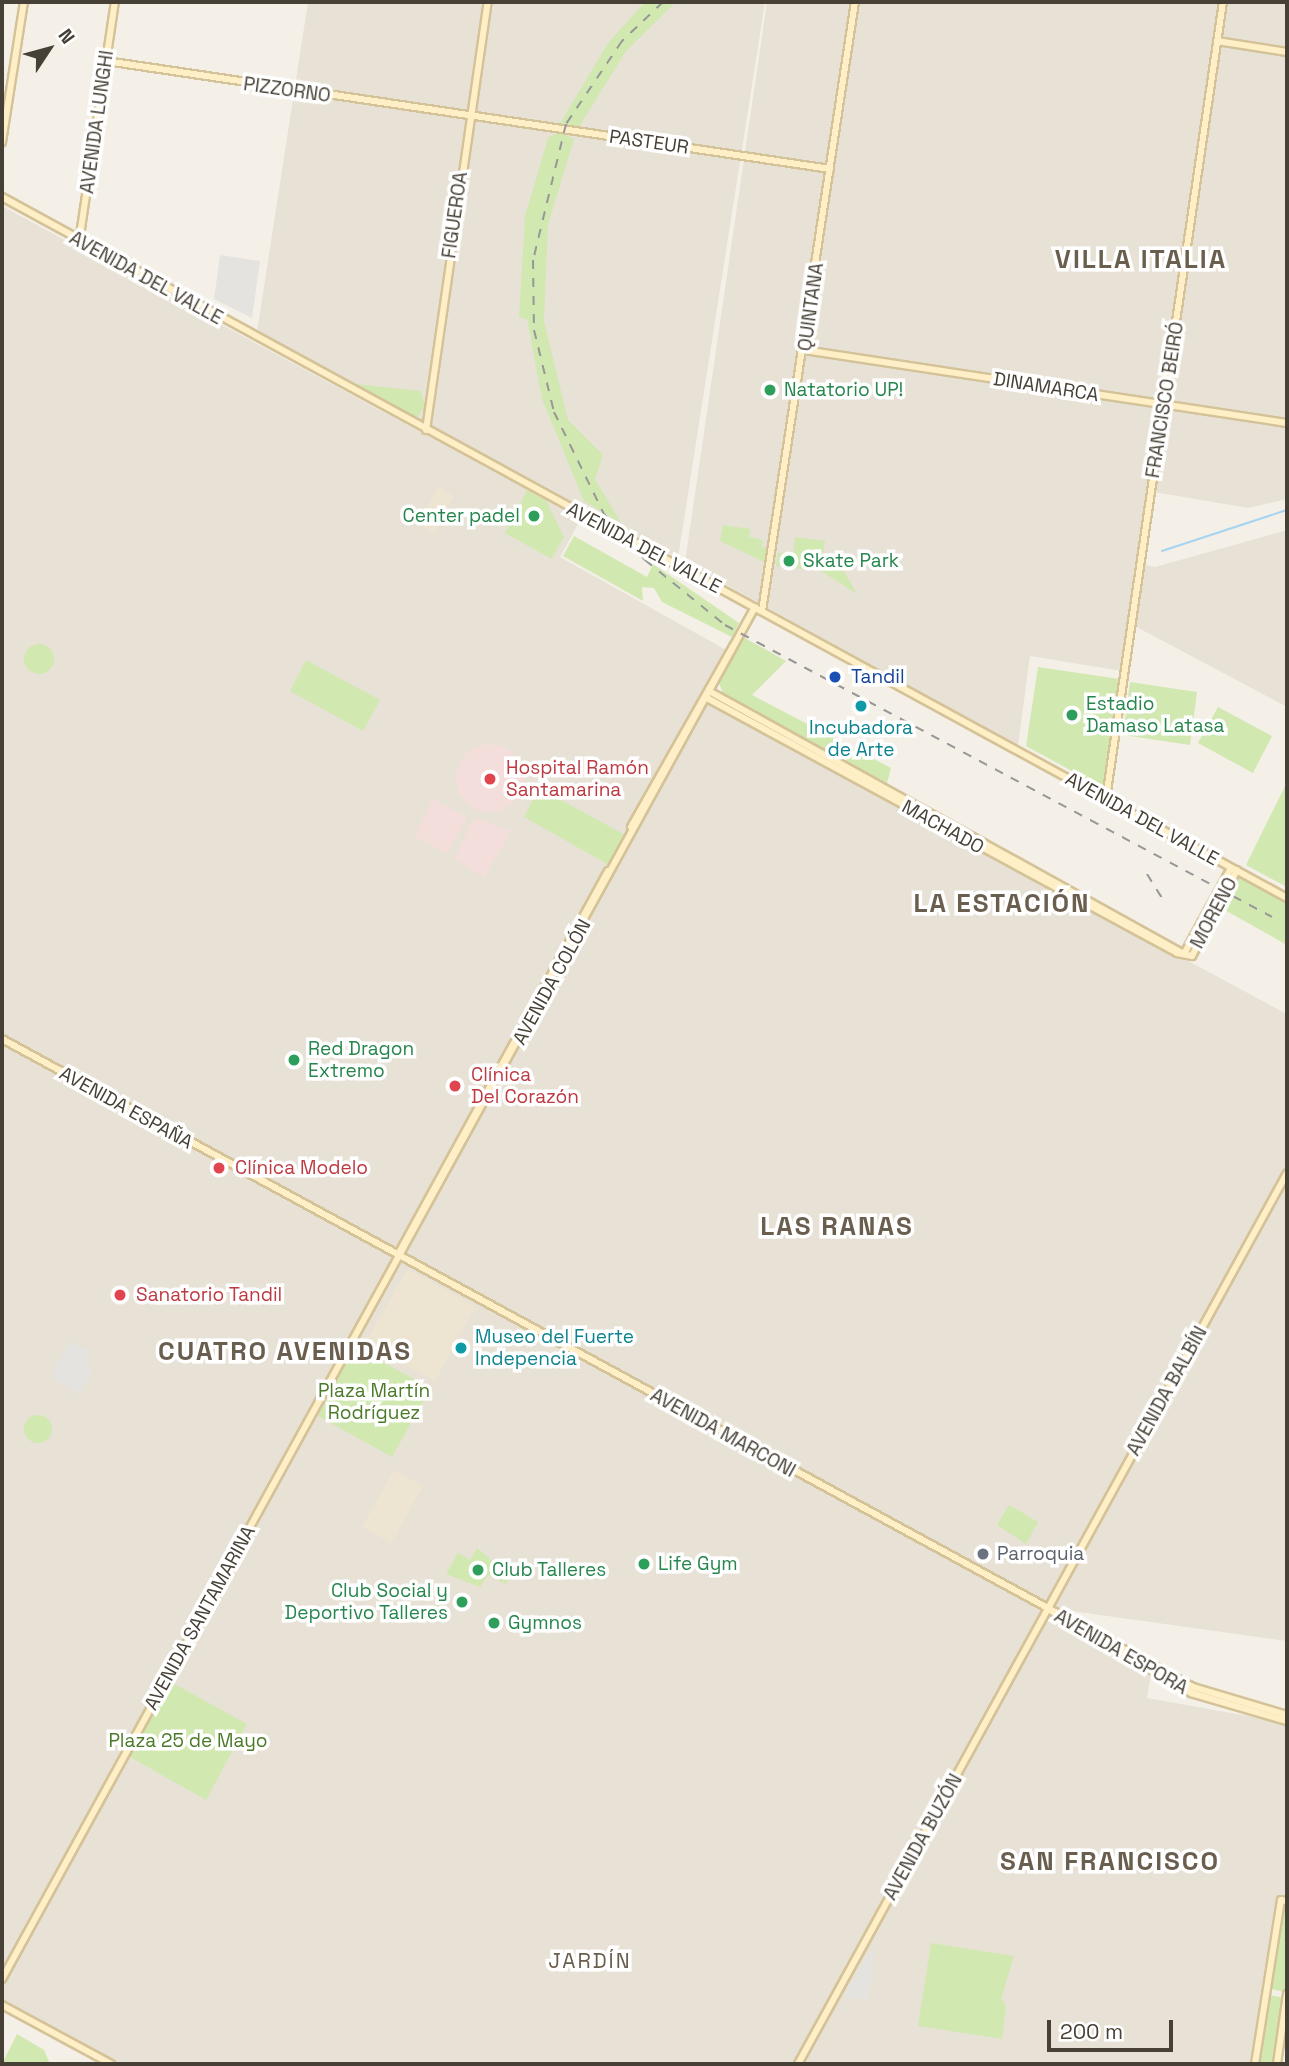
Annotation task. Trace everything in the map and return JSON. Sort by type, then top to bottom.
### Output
[{"type":"main road","points":[[2,142],[24,2]]},
{"type":"main road","name":"AVENIDA LUNGHI","points":[[79,242],[115,2]]},
{"type":"main road","name":"FIGUEROA","points":[[426,430],[469,116],[488,2]]},
{"type":"main road","name":"QUINTANA","points":[[758,609],[804,350],[855,2]]},
{"type":"main road","name":"FRANCISCO BEIRÓ","points":[[1106,798],[1223,2]]},
{"type":"main road","points":[[1217,41],[1287,52]]},
{"type":"main road","name":"PIZZORNO","points":[[106,61],[469,116]]},
{"type":"main road","name":"PASTEUR","points":[[469,116],[830,169]]},
{"type":"main road","name":"AVENIDA DEL VALLE","points":[[2,197],[79,242],[1287,898]]},
{"type":"main road","name":"DINAMARCA","points":[[804,350],[1287,423]]},
{"type":"main road","name":"AVENIDA COLÓN","points":[[398,1256],[734,645],[758,609]]},
{"type":"main road","name":"MACHADO","points":[[707,694],[1188,955]]},
{"type":"main road","name":"MORENO","points":[[1188,955],[1234,869]]},
{"type":"main road","name":"AVENIDA ESPAÑA","points":[[2,1040],[398,1256]]},
{"type":"main road","name":"AVENIDA BALBÍN","points":[[1048,1609],[1287,1173]]},
{"type":"main road","name":"AVENIDA MARCONI","points":[[398,1256],[1048,1609]]},
{"type":"main road","name":"AVENIDA SANTAMARINA","points":[[2,1979],[398,1256]]},
{"type":"main road","name":"AVENIDA ESPORA","points":[[1048,1609],[1207,1694],[1287,1715]]},
{"type":"main road","name":"AVENIDA ESPORA","points":[[1048,1609],[1191,1693],[1287,1721]]},
{"type":"main road","name":"AVENIDA BUZÓN","points":[[798,2064],[1048,1609]]},
{"type":"main road","points":[[1255,2064],[1284,1901]]},
{"type":"main road","points":[[1277,2064],[1287,1994]]},
{"type":"main road","points":[[2,2007],[103,2064]]},
{"type":"main road","points":[[2,2007],[111,2064]]},
{"type":"shaded area","points":[[308,2],[765,2],[678,558],[257,332]]},
{"type":"shaded area","points":[[767,2],[1287,2],[1287,499],[1248,508],[1148,491],[1136,563],[1155,567],[1287,530],[1287,707],[1129,623],[1122,671],[1030,656],[1018,746],[685,562]]},
{"type":"shaded area","points":[[2,206],[581,519],[560,557],[728,651],[702,700],[1287,1014],[1287,1172],[1100,1518],[1287,1179],[1287,1641],[1050,1608],[1047,1616],[1151,1674],[1147,1698],[1287,1723],[1287,1878],[1258,2064],[118,2064],[2,2001]]},
{"type":"shaded area","points":[[220,255],[260,261],[252,318],[214,299]]},
{"type":"shaded area","points":[[438,487],[454,496],[434,533],[418,524]]},
{"type":"shaded area","name":"Hospital Ramón Santamarina","points":[[490,744],[503,747],[514,754],[521,765],[524,778],[521,791],[514,802],[503,809],[490,812],[477,809],[466,802],[459,791],[456,778],[459,765],[466,754],[477,747]]},
{"type":"shaded area","points":[[433,799],[467,818],[447,854],[414,836]]},
{"type":"shaded area","points":[[475,817],[511,831],[484,878],[454,858]]},
{"type":"shaded area","points":[[408,1269],[475,1306],[435,1381],[365,1343]]},
{"type":"shaded area","points":[[70,1341],[91,1353],[85,1365],[93,1370],[79,1394],[51,1376]]},
{"type":"shaded area","points":[[394,1470],[423,1486],[391,1543],[362,1527]]},
{"type":"shaded area","points":[[869,1952],[875,1952],[868,2000],[844,1997]]},
{"type":"green space","points":[[645,2],[676,2],[626,51],[577,130],[558,127],[608,43]]},
{"type":"green space","points":[[559,132],[574,139],[548,225],[544,321],[568,420],[603,455],[595,479],[621,523],[584,501],[542,399],[527,319],[519,317],[525,216],[548,138]]},
{"type":"green space","points":[[355,384],[421,391],[425,407],[417,417],[408,416]]},
{"type":"green space","name":"Center padel","points":[[527,490],[546,500],[564,537],[552,559],[505,533]]},
{"type":"green space","points":[[723,525],[750,529],[749,537],[763,540],[762,547],[770,549],[768,564],[720,541]]},
{"type":"green space","points":[[574,536],[647,577],[653,564],[739,623],[732,637],[662,602],[654,588],[642,587],[643,601],[563,556]]},
{"type":"green space","points":[[795,537],[825,541],[822,561],[840,564],[857,594],[821,571],[776,566],[778,553],[793,554]]},
{"type":"green space","points":[[743,637],[786,661],[752,695],[891,768],[887,783],[724,696],[719,683]]},
{"type":"green space","points":[[39,644],[50,648],[54,659],[50,670],[39,674],[28,670],[24,659],[28,648]]},
{"type":"green space","points":[[306,660],[380,700],[363,731],[290,691]]},
{"type":"green space","points":[[1038,667],[1119,679],[1103,788],[1026,746]]},
{"type":"green space","points":[[1130,682],[1197,692],[1190,745],[1123,735]]},
{"type":"green space","points":[[1218,707],[1272,736],[1253,773],[1198,743]]},
{"type":"green space","points":[[1287,782],[1287,887],[1246,865]]},
{"type":"green space","points":[[539,788],[625,835],[609,865],[524,817]]},
{"type":"green space","points":[[1238,872],[1287,899],[1287,945],[1223,909]]},
{"type":"green space","name":"Plaza Martín Rodríguez","points":[[354,1347],[431,1388],[392,1457],[318,1416]]},
{"type":"green space","points":[[38,1415],[48,1419],[52,1429],[48,1439],[38,1443],[28,1439],[24,1429],[28,1419]]},
{"type":"green space","points":[[1009,1505],[1038,1522],[1026,1544],[997,1525]]},
{"type":"green space","points":[[477,1548],[511,1576],[506,1584],[488,1575],[480,1587],[446,1574],[458,1553],[470,1560]]},
{"type":"green space","name":"Plaza 25 de Mayo","points":[[171,1682],[247,1724],[206,1800],[130,1757]]},
{"type":"green space","points":[[1282,1905],[1287,1906],[1285,1992],[1270,1989]]},
{"type":"green space","points":[[931,1943],[1014,1956],[1001,1999],[1006,2005],[1002,2039],[918,2026]]},
{"type":"green space","points":[[1269,1995],[1285,1998],[1275,2064],[1259,2064]]},
{"type":"green space","points":[[17,2034],[44,2050],[50,2064],[3,2062]]},
{"type":"waterway","points":[[1162,551],[1287,510]]},
{"type":"railway","points":[[663,2],[622,41],[566,124],[533,260],[534,330],[554,412],[604,514],[645,560],[725,625],[1272,917]]},
{"type":"railway","points":[[1147,874],[1164,901]]},
{"type":"place","name":"Natatorio UP!","points":[[770,390]]},
{"type":"place","name":"Center padel","points":[[534,516]]},
{"type":"place","name":"Skate Park","points":[[789,561]]},
{"type":"place","name":"Tandil","points":[[835,677]]},
{"type":"place","name":"Incubadora de Arte","points":[[861,706]]},
{"type":"place","name":"Estadio Damaso Latasa","points":[[1072,715]]},
{"type":"place","name":"Hospital Ramón Santamarina","points":[[490,779]]},
{"type":"place","name":"Red Dragon Extremo","points":[[294,1060]]},
{"type":"place","name":"Clínica Del Corazón","points":[[455,1086]]},
{"type":"place","name":"Clínica Modelo","points":[[219,1168]]},
{"type":"place","name":"Sanatorio Tandil","points":[[120,1295]]},
{"type":"place","name":"Museo del Fuerte Indepencia","points":[[461,1348]]},
{"type":"place","name":"Parroquia","points":[[983,1554]]},
{"type":"place","name":"Life Gym","points":[[644,1564]]},
{"type":"place","name":"Club Talleres","points":[[478,1570]]},
{"type":"place","name":"Club Social y Deportivo Talleres","points":[[462,1602]]},
{"type":"place","name":"Gymnos","points":[[494,1623]]},
{"type":"district","name":"VILLA ITALIA","points":[[1141,260]]},
{"type":"district","name":"LA ESTACIÓN","points":[[1002,904]]},
{"type":"district","name":"LAS RANAS","points":[[837,1227]]},
{"type":"district","name":"CUATRO AVENIDAS","points":[[285,1352]]},
{"type":"district","name":"SAN FRANCISCO","points":[[1110,1862]]},
{"type":"district","name":"JARDÍN","points":[[590,1961]]}]
